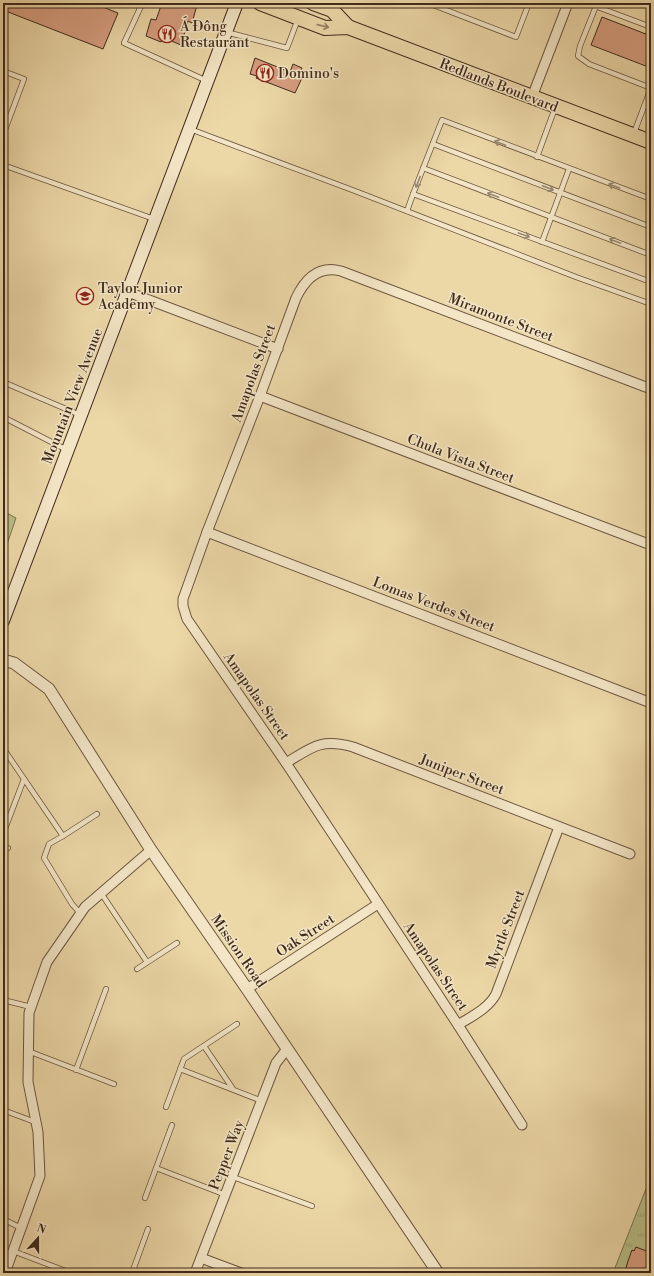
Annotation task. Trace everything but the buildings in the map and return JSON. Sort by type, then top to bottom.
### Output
[{"type":"main road","name":"Mountain View Avenue","points":[[3,621],[7,596],[68,450],[237,3]]},
{"type":"main road","name":"Redlands Boulevard","points":[[260,3],[325,28],[348,27],[651,142]]},
{"type":"main road","name":"Redlands Boulevard","points":[[313,3],[332,10],[348,27]]},
{"type":"street","points":[[532,98],[568,3]]},
{"type":"street","name":"Amapolas Street","points":[[341,271],[327,269],[308,279],[300,289],[185,592],[183,606],[184,614],[286,763],[522,1125]]},
{"type":"street","name":"Miramonte Street","points":[[341,271],[651,389]]},
{"type":"street","points":[[128,292],[278,349]]},
{"type":"street","name":"Chula Vista Street","points":[[260,396],[651,545]]},
{"type":"street","name":"Lomas Verdes Street","points":[[207,532],[651,703]]},
{"type":"street","name":"Mission Road","points":[[3,660],[14,663],[49,689],[151,850],[247,989],[438,1273]]},
{"type":"street","name":"Juniper Street","points":[[286,763],[318,745],[341,743],[360,749],[630,854]]},
{"type":"street","name":"Myrtle Street","points":[[458,1025],[486,1007],[496,994],[559,827]]},
{"type":"street","points":[[5,1273],[40,1176],[38,1132],[28,1082],[29,1013],[31,1007],[47,962],[80,913],[151,850]]},
{"type":"street","name":"Oak Street","points":[[247,989],[378,904]]},
{"type":"street","name":"Pepper Way","points":[[195,1273],[276,1063],[287,1049]]},
{"type":"street","points":[[201,1258],[241,1273]]},
{"type":"lane","points":[[138,3],[142,4],[124,43],[208,81]]},
{"type":"lane","points":[[428,3],[516,37],[530,3]]},
{"type":"lane","points":[[587,3],[651,27]]},
{"type":"lane","points":[[596,6],[580,46],[578,56],[589,64],[651,88],[633,135]]},
{"type":"lane","points":[[226,32],[287,48],[299,18]]},
{"type":"lane","points":[[3,71],[24,79],[3,135]]},
{"type":"lane","points":[[537,157],[556,106]]},
{"type":"lane","points":[[407,211],[442,120],[651,200]]},
{"type":"lane","points":[[190,129],[651,304]]},
{"type":"lane","points":[[433,144],[651,227]]},
{"type":"lane","points":[[3,165],[155,219]]},
{"type":"lane","points":[[423,168],[651,255]]},
{"type":"lane","points":[[542,242],[569,169]]},
{"type":"lane","points":[[414,194],[651,282]]},
{"type":"lane","points":[[3,382],[81,415]]},
{"type":"lane","points":[[3,417],[68,450]]},
{"type":"lane","points":[[3,750],[63,836]]},
{"type":"lane","points":[[3,834],[24,779]]},
{"type":"lane","points":[[80,913],[72,904],[44,858],[49,844],[97,814]]},
{"type":"lane","points":[[3,846],[8,848]]},
{"type":"lane","points":[[101,893],[148,962]]},
{"type":"lane","points":[[137,968],[177,943]]},
{"type":"lane","points":[[76,1070],[106,990]]},
{"type":"lane","points":[[3,1000],[31,1007]]},
{"type":"lane","points":[[166,1107],[184,1059],[237,1024]]},
{"type":"lane","points":[[204,1046],[234,1090]]},
{"type":"lane","points":[[28,1051],[114,1084]]},
{"type":"lane","points":[[180,1069],[262,1101]]},
{"type":"lane","points":[[3,1110],[36,1122]]},
{"type":"lane","points":[[145,1198],[172,1125]]},
{"type":"lane","points":[[156,1168],[226,1195]]},
{"type":"lane","points":[[233,1177],[312,1206]]},
{"type":"lane","points":[[3,1219],[21,1228]]},
{"type":"lane","points":[[132,1273],[148,1229]]},
{"type":"lane","points":[[13,1251],[71,1273]]},
{"type":"green space","points":[[3,511],[16,518],[3,556]]},
{"type":"green space","points":[[651,1176],[651,1273],[613,1273]]},
{"type":"place","name":"Á Đông Restaurant","points":[[167,34]]},
{"type":"place","name":"Domino's","points":[[265,73]]},
{"type":"place","name":"Taylor Junior Academy","points":[[85,296]]}]
